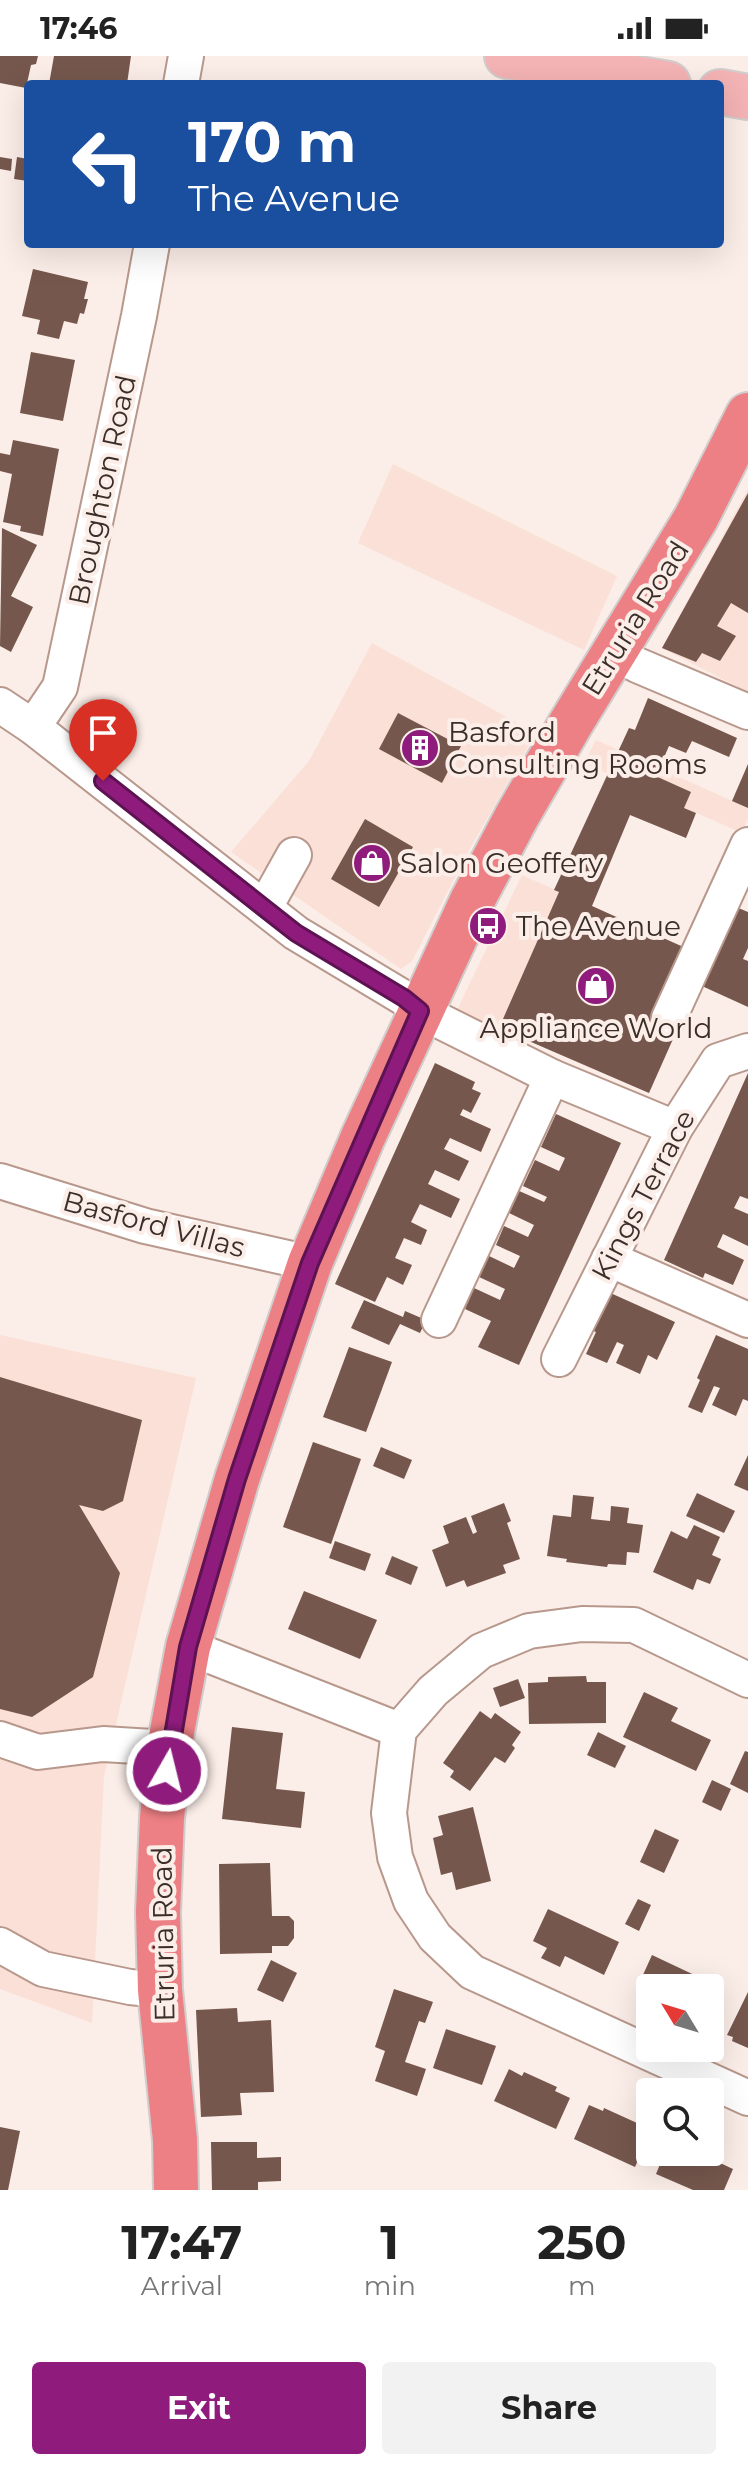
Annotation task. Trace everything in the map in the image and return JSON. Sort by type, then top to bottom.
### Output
[{"type":"highway","name":"Etruria Road","points":[[176,2190],[175,2140],[160,1990],[162,1818],[169,1748],[188,1647],[237,1479],[310,1263],[420,1011],[472,901],[517,816],[696,518],[748,415]]},
{"type":"main road","points":[[507,56],[645,80]]},
{"type":"main road","points":[[724,93],[748,97]]},
{"type":"street","points":[[182,80],[186,56]]},
{"type":"street","name":"Broughton Road","points":[[33,727],[60,687],[151,248]]},
{"type":"street","points":[[614,653],[748,712]]},
{"type":"street","points":[[0,705],[33,727],[296,933],[404,998],[420,1011],[552,1077],[675,1128]]},
{"type":"street","points":[[265,907],[294,855]]},
{"type":"street","points":[[669,1018],[744,865]]},
{"type":"street","name":"Kings Terrace","points":[[559,1359],[675,1128],[718,1061],[748,1051]]},
{"type":"street","points":[[439,1320],[552,1077]]},
{"type":"street","name":"Basford Villas","points":[[0,1181],[145,1226],[310,1263]]},
{"type":"street","points":[[609,1259],[748,1320]]},
{"type":"street","points":[[748,1680],[634,1625],[582,1624],[529,1631],[481,1651],[433,1691],[399,1730],[389,1813],[395,1857],[411,1901],[435,1937],[472,1972],[748,2098]]},
{"type":"street","points":[[188,1647],[399,1730]]},
{"type":"street","points":[[0,1739],[38,1752],[103,1744],[169,1748]]},
{"type":"street","points":[[0,1945],[43,1969],[160,1990]]},
{"type":"shaded area","points":[[393,464],[617,576],[584,650],[358,543]]},
{"type":"shaded area","points":[[748,489],[748,692],[662,648]]},
{"type":"shaded area","points":[[372,643],[536,733],[468,852],[412,961],[401,969],[231,852],[309,761]]},
{"type":"shaded area","points":[[596,740],[748,808],[742,833],[584,763]]},
{"type":"shaded area","name":"Appliance World","points":[[522,875],[690,950],[677,1030],[649,1093],[457,1010]]},
{"type":"shaded area","points":[[0,1335],[196,1378],[104,1776],[92,2023],[0,1989]]},
{"type":"building","points":[[0,56],[38,56],[36,64],[31,65],[28,80],[24,80],[24,88],[0,83]]},
{"type":"building","points":[[54,56],[131,56],[128,80],[50,80]]},
{"type":"building","points":[[0,157],[12,159],[11,171],[0,169]]},
{"type":"building","points":[[17,157],[24,158],[24,180],[14,179]]},
{"type":"building","points":[[33,269],[88,282],[84,314],[80,313],[77,324],[64,321],[59,339],[37,334],[40,320],[22,316]]},
{"type":"building","points":[[31,352],[75,360],[63,421],[20,413]]},
{"type":"building","points":[[13,440],[59,449],[43,536],[20,531],[21,526],[3,522],[12,474],[0,471],[0,453],[10,455]]},
{"type":"building","points":[[748,493],[748,613],[731,603],[717,626],[736,636],[720,661],[702,653],[696,662],[662,648]]},
{"type":"building","points":[[2,528],[37,545],[11,596],[33,607],[11,652],[0,646]]},
{"type":"building","name":"Appliance World","points":[[648,698],[737,738],[729,757],[692,741],[686,753],[669,746],[659,769],[654,767],[651,774],[691,792],[684,808],[696,813],[686,838],[630,815],[592,906],[690,950],[677,1030],[649,1093],[499,1028],[559,892],[554,890],[629,728],[635,730]]},
{"type":"building","name":"Basford Consulting Rooms","points":[[398,713],[461,746],[442,783],[379,749]]},
{"type":"building","points":[[748,764],[748,808],[732,801]]},
{"type":"building","name":"Salon Geoffery","points":[[365,819],[413,847],[379,907],[331,879]]},
{"type":"building","points":[[736,907],[748,912],[748,948],[743,959],[748,961],[748,1007],[691,981]]},
{"type":"building","points":[[435,1063],[475,1082],[472,1089],[481,1093],[471,1113],[463,1109],[460,1115],[491,1129],[481,1152],[450,1138],[444,1149],[469,1161],[459,1181],[435,1170],[428,1184],[460,1199],[451,1218],[420,1204],[411,1222],[427,1230],[421,1245],[404,1238],[395,1258],[412,1265],[403,1285],[387,1277],[375,1302],[335,1284]]},
{"type":"building","points":[[748,1073],[748,1199],[740,1196],[734,1208],[748,1214],[748,1246],[723,1234],[717,1247],[744,1260],[733,1285],[705,1273],[703,1278],[664,1260]]},
{"type":"building","points":[[556,1114],[621,1143],[519,1365],[478,1347],[491,1321],[465,1309],[474,1288],[500,1300],[505,1289],[479,1277],[489,1256],[514,1268],[520,1256],[496,1245],[504,1226],[528,1237],[534,1225],[507,1212],[517,1190],[544,1202],[547,1197],[523,1186],[535,1160],[559,1171],[565,1158],[541,1147]]},
{"type":"building","points":[[606,1291],[675,1322],[657,1360],[648,1355],[640,1374],[616,1363],[624,1345],[617,1342],[607,1363],[586,1354],[596,1332],[589,1329]]},
{"type":"building","points":[[364,1300],[403,1317],[405,1311],[426,1320],[420,1333],[400,1324],[389,1345],[351,1328]]},
{"type":"building","points":[[716,1335],[748,1349],[748,1401],[743,1399],[736,1416],[712,1405],[720,1388],[714,1386],[702,1413],[688,1407]]},
{"type":"building","points":[[349,1347],[392,1362],[366,1432],[323,1417]]},
{"type":"building","points":[[0,1377],[142,1420],[123,1501],[103,1511],[79,1505],[120,1573],[93,1677],[32,1717],[0,1709]]},
{"type":"building","points":[[313,1442],[361,1459],[331,1544],[283,1527]]},
{"type":"building","points":[[381,1447],[412,1460],[404,1479],[373,1466]]},
{"type":"building","points":[[748,1455],[748,1491],[734,1485]]},
{"type":"building","points":[[697,1493],[735,1511],[724,1533],[686,1516]]},
{"type":"building","points":[[573,1495],[594,1497],[591,1519],[610,1521],[611,1506],[629,1508],[627,1523],[643,1525],[639,1553],[627,1552],[626,1565],[608,1564],[607,1567],[566,1562],[567,1559],[547,1556],[553,1515],[571,1517]]},
{"type":"building","points":[[504,1503],[511,1521],[507,1523],[520,1559],[503,1565],[506,1573],[467,1587],[464,1580],[446,1587],[432,1550],[449,1543],[443,1526],[466,1517],[473,1534],[477,1532],[471,1516]]},
{"type":"building","points":[[694,1525],[720,1537],[712,1555],[721,1559],[710,1584],[697,1579],[693,1590],[653,1572],[671,1531],[687,1539]]},
{"type":"building","points":[[335,1541],[371,1554],[365,1571],[329,1558]]},
{"type":"building","points":[[392,1556],[418,1567],[411,1585],[385,1574]]},
{"type":"building","points":[[304,1591],[377,1620],[360,1659],[288,1629]]},
{"type":"building","points":[[586,1676],[587,1682],[606,1682],[606,1723],[529,1724],[528,1683],[548,1682],[548,1677]]},
{"type":"building","points":[[518,1679],[525,1698],[500,1707],[493,1688]]},
{"type":"building","points":[[644,1692],[678,1708],[671,1721],[711,1740],[696,1771],[623,1737]]},
{"type":"building","points":[[480,1711],[491,1719],[495,1713],[521,1732],[505,1763],[495,1757],[470,1791],[450,1777],[454,1771],[443,1763]]},
{"type":"building","points":[[232,1727],[283,1733],[276,1789],[305,1792],[301,1828],[222,1819]]},
{"type":"building","points":[[598,1732],[626,1746],[615,1768],[587,1755]]},
{"type":"building","points":[[745,1751],[748,1752],[748,1793],[730,1784]]},
{"type":"building","points":[[712,1780],[731,1789],[721,1811],[702,1802]]},
{"type":"building","points":[[473,1807],[491,1881],[456,1890],[452,1872],[441,1875],[433,1838],[443,1835],[438,1816]]},
{"type":"building","points":[[655,1829],[679,1840],[664,1873],[640,1862]]},
{"type":"building","points":[[270,1863],[272,1916],[289,1916],[294,1921],[294,1938],[288,1946],[272,1946],[272,1953],[220,1954],[219,1864]]},
{"type":"building","points":[[638,1899],[651,1905],[639,1931],[625,1924]]},
{"type":"building","points":[[548,1909],[619,1942],[604,1975],[565,1956],[560,1967],[541,1958],[547,1948],[533,1941]]},
{"type":"building","points":[[652,1955],[692,1974],[643,1974]]},
{"type":"building","points":[[271,1960],[297,1973],[283,2002],[257,1990]]},
{"type":"building","points":[[394,1989],[433,2002],[425,2023],[419,2021],[405,2062],[426,2069],[417,2096],[375,2081],[385,2051],[375,2047]]},
{"type":"building","points":[[748,1992],[748,2048],[732,2041],[733,2037],[727,2035]]},
{"type":"building","points":[[237,2008],[238,2022],[271,2020],[274,2092],[240,2093],[242,2115],[201,2117],[196,2010]]},
{"type":"building","points":[[446,2029],[496,2046],[482,2085],[433,2068]]},
{"type":"building","points":[[509,2069],[522,2076],[524,2072],[557,2087],[555,2091],[570,2098],[556,2129],[494,2101]]},
{"type":"building","points":[[589,2105],[603,2111],[604,2108],[636,2123],[636,2165],[635,2167],[574,2139]]},
{"type":"building","points":[[0,2127],[20,2131],[8,2190],[0,2190]]},
{"type":"building","points":[[211,2142],[257,2142],[257,2158],[281,2157],[281,2181],[258,2182],[258,2190],[212,2190]]},
{"type":"building","points":[[724,2165],[733,2169],[724,2190],[693,2190],[656,2174],[659,2166]]},
{"type":"place","name":"Basford Consulting Rooms","points":[[420,748]]},
{"type":"place","name":"Salon Geoffery","points":[[372,863]]},
{"type":"place","name":"The Avenue","points":[[488,926]]},
{"type":"place","name":"Appliance World","points":[[596,986]]},
{"type":"route","points":[[103,781],[296,933],[404,998],[420,1011],[310,1263],[237,1479],[188,1647],[167,1771]]}]
